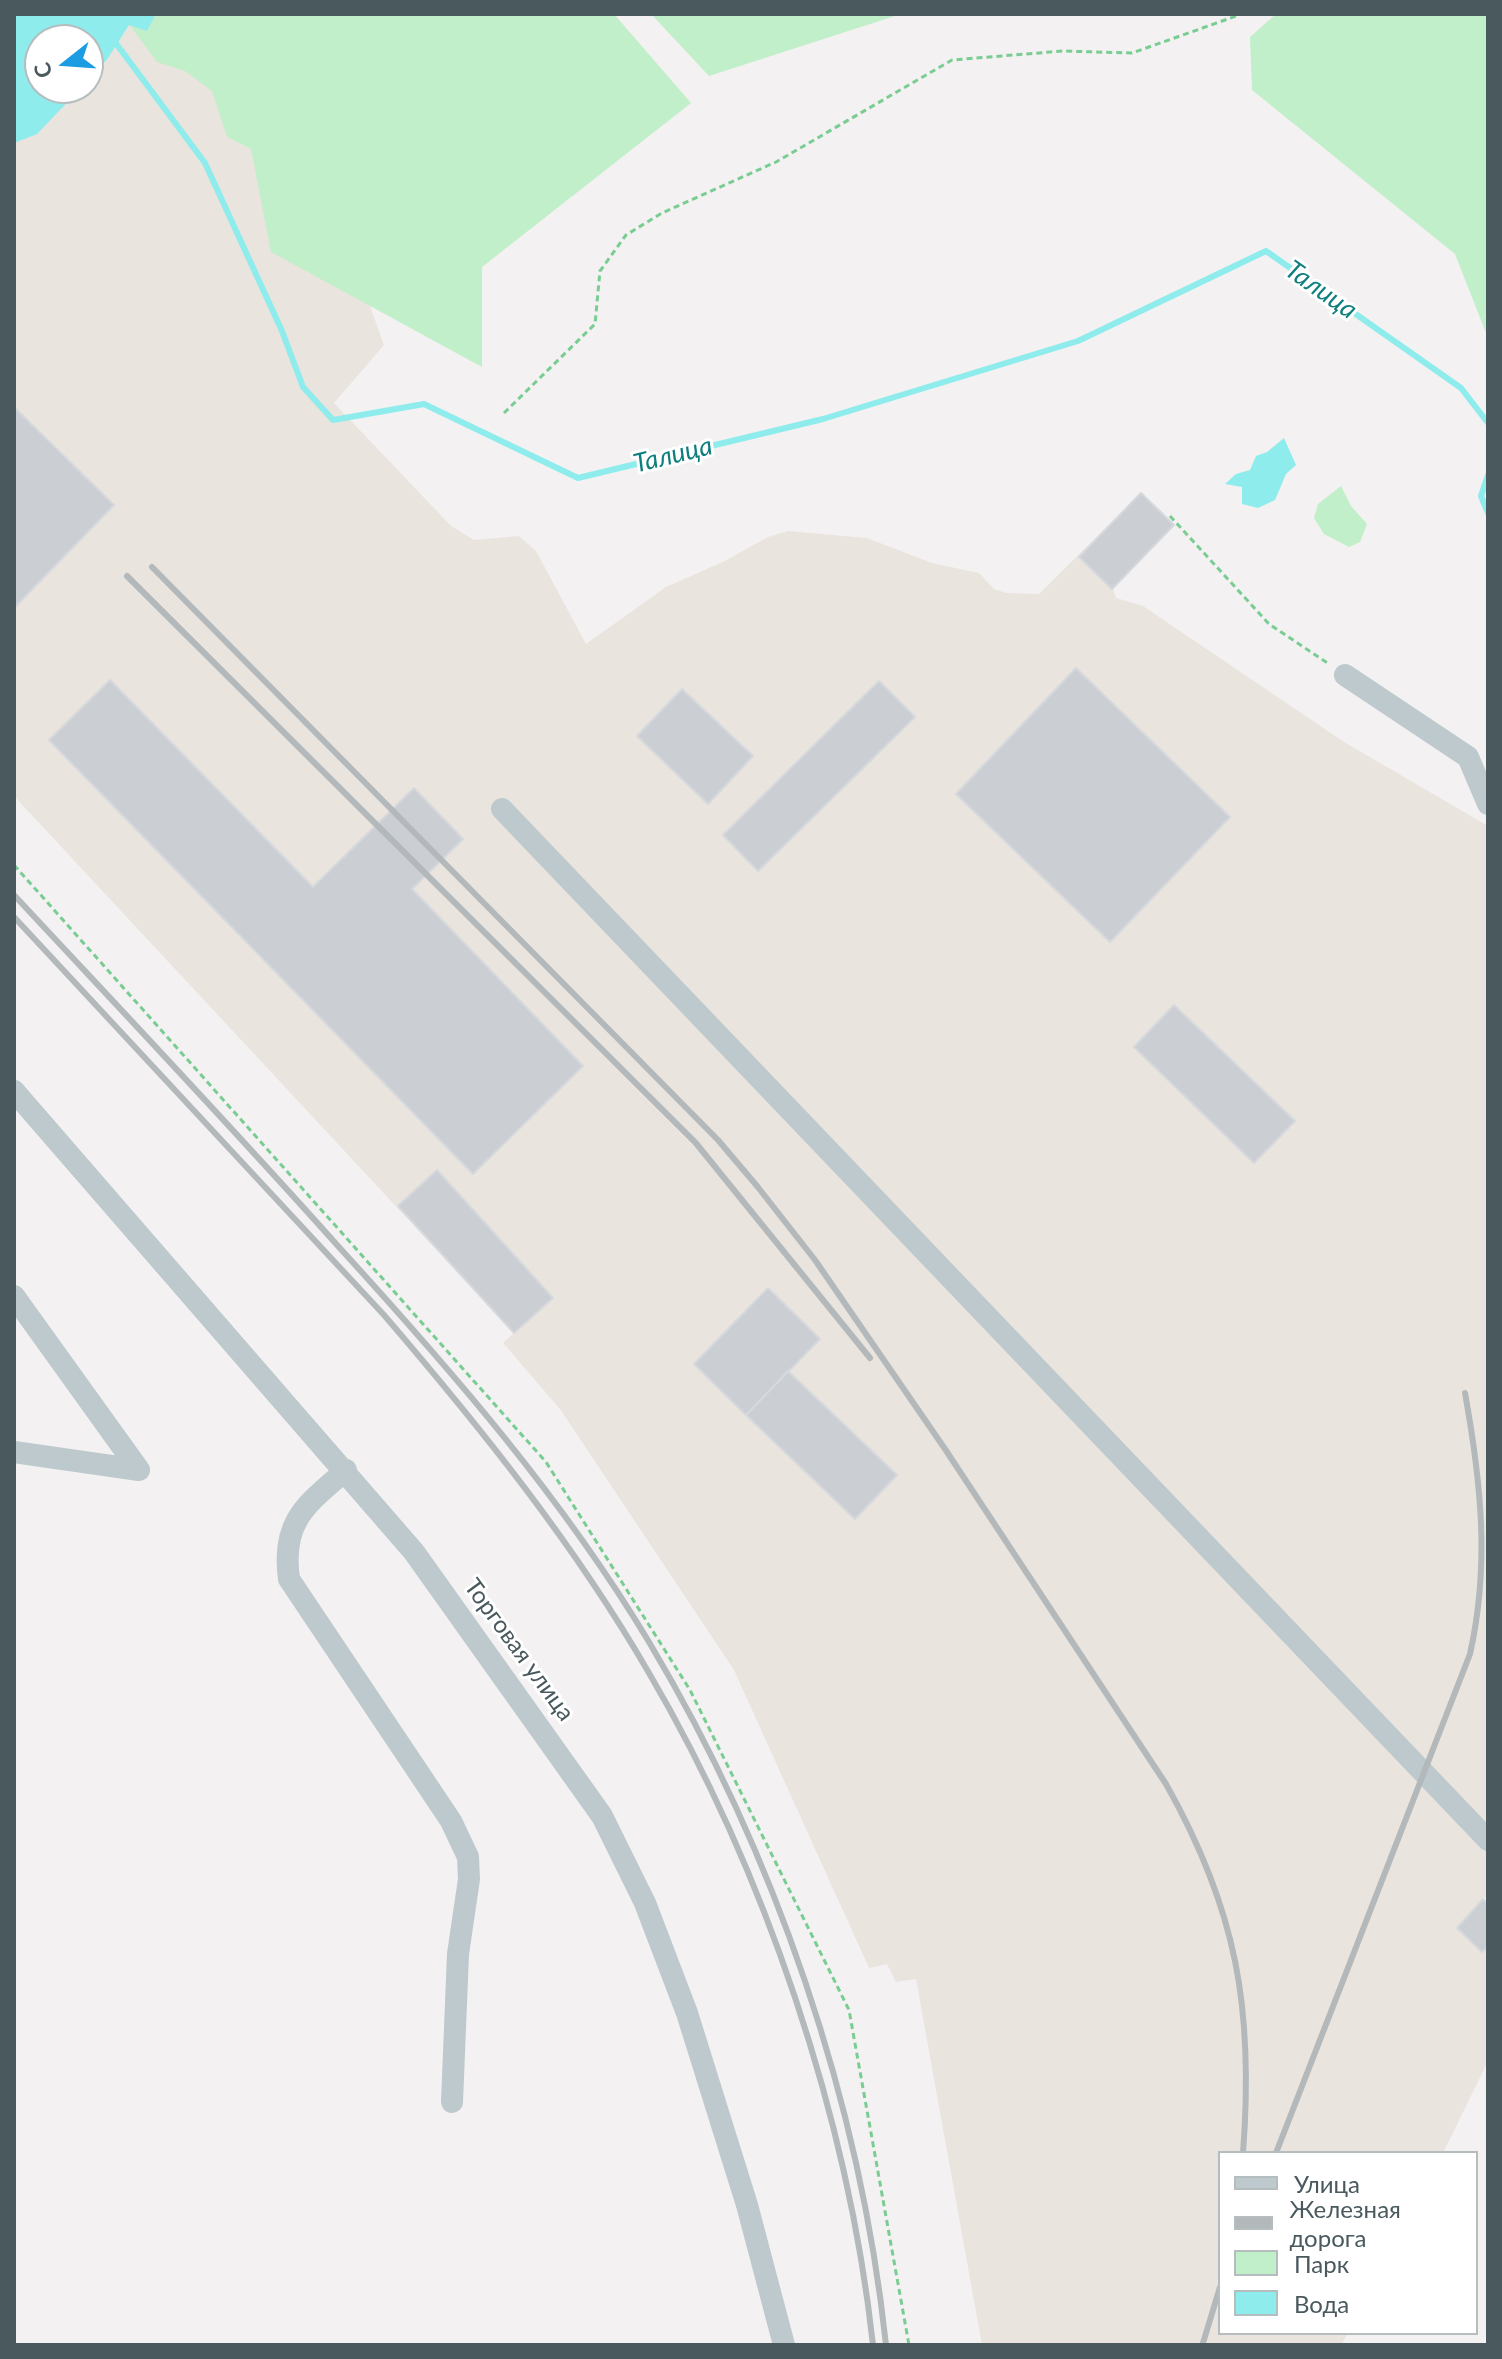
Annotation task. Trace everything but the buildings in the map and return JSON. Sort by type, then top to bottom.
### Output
[{"type":"street","points":[[1345,675],[1468,757],[1488,804]]},
{"type":"street","points":[[502,809],[1488,1840]]},
{"type":"street","name":"Торговая улица","points":[[16,1095],[346,1470],[463,1615],[602,1816],[645,1903],[687,2013],[747,2205],[784,2345]]},
{"type":"street","points":[[14,1296],[139,1470],[14,1452]]},
{"type":"street","points":[[346,1470],[305,1506],[294,1522],[287,1549],[289,1579],[451,1821],[468,1857],[468,1893],[458,1954],[452,2102]]},
{"type":"path","points":[[504,413],[595,324],[600,271],[626,235],[662,213],[776,162],[952,60],[1063,51],[1132,53],[1242,14]]},
{"type":"path","points":[[1170,516],[1269,624],[1345,675]]},
{"type":"path","points":[[14,865],[273,1151],[546,1462],[690,1690],[849,2010],[909,2345]]},
{"type":"shaded area","points":[[14,14],[228,14],[365,292],[384,345],[334,403],[451,526],[474,540],[519,536],[536,551],[586,644],[666,587],[725,561],[768,537],[788,531],[867,538],[932,563],[979,573],[994,589],[1006,593],[1039,594],[1141,493],[1174,525],[1113,589],[1116,598],[1143,606],[1344,742],[1488,826],[1488,1894],[1457,1928],[1482,1952],[1488,1946],[1488,2061],[1444,2151],[1218,2151],[1218,2335],[1347,2335],[1341,2345],[982,2345],[916,1979],[896,1982],[887,1964],[869,1968],[734,1670],[560,1409],[503,1343],[514,1333],[14,796]]},
{"type":"green space","points":[[156,14],[614,14],[691,103],[482,267],[482,367],[271,252],[251,149],[227,137],[212,91],[185,71],[157,62],[129,24],[147,31]]},
{"type":"green space","points":[[651,14],[901,14],[709,76]]},
{"type":"green space","points":[[1276,14],[1488,14],[1488,338],[1455,254],[1252,90],[1250,37]]},
{"type":"green space","points":[[1341,486],[1351,506],[1367,524],[1360,542],[1349,547],[1324,534],[1314,518],[1318,504]]},
{"type":"water","points":[[14,14],[156,14],[147,31],[129,25],[104,63],[104,24],[24,24],[24,104],[66,104],[37,134],[14,143]]},
{"type":"water","points":[[1284,438],[1296,465],[1286,474],[1275,500],[1258,508],[1242,504],[1242,487],[1225,484],[1236,474],[1250,470],[1256,456],[1267,452]]},
{"type":"waterway","name":"Талица","points":[[112,38],[205,163],[282,331],[303,387],[333,420],[424,404],[578,478],[823,419],[1078,341],[1266,251],[1461,388],[1488,423]]},
{"type":"waterway","name":"Талица","points":[[1488,475],[1481,496],[1488,513]]},
{"type":"railway","points":[[152,567],[718,1140],[815,1260],[945,1449],[1166,1784],[1190,1830],[1210,1875],[1235,1962],[1246,2053],[1243,2151]]},
{"type":"railway","points":[[127,576],[695,1142],[870,1358]]},
{"type":"railway","points":[[14,895],[258,1157],[463,1388],[580,1536],[649,1642],[736,1807],[773,1893],[805,1981],[833,2071],[856,2162],[874,2253],[886,2345]]},
{"type":"railway","points":[[14,917],[384,1315],[525,1488],[590,1579],[649,1673],[691,1749],[729,1829],[795,1998],[822,2084],[844,2172],[873,2345]]},
{"type":"railway","points":[[1277,2151],[1470,1654],[1480,1588],[1481,1524],[1465,1393]]},
{"type":"railway","points":[[1203,2343],[1218,2294]]}]
